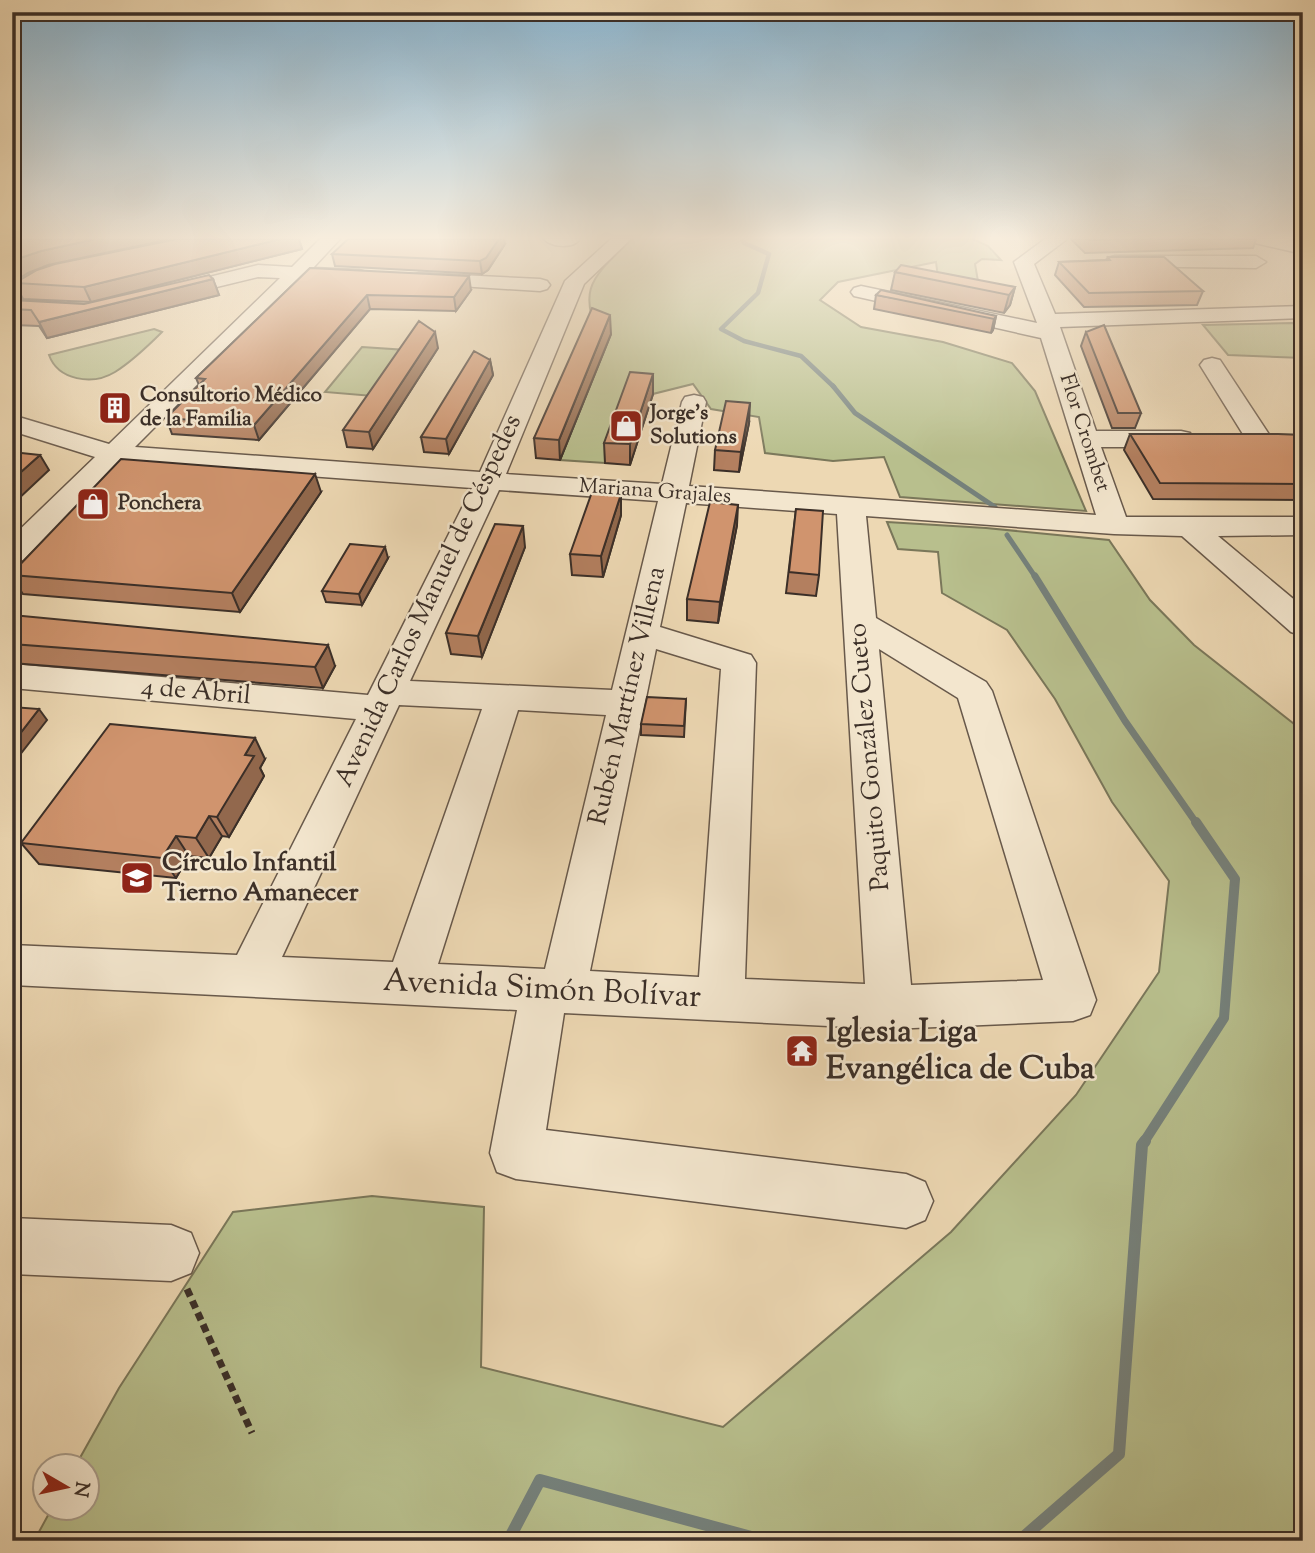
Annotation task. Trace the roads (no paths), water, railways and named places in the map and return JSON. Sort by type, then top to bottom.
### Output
[{"type":"street","points":[[12,554],[258,311]]},
{"type":"street","name":"Avenida Carlos Manuel de Céspedes","points":[[250,976],[490,480],[562,311]]},
{"type":"street","points":[[966,311],[1049,327],[1303,312]]},
{"type":"street","name":"Flor Crombet","points":[[1043,311],[1114,525]]},
{"type":"street","points":[[1212,365],[1270,439],[1232,439]]},
{"type":"street","name":"Rubén Martínez Villena","points":[[694,402],[627,703],[553,991],[516,1153],[906,1201]]},
{"type":"street","name":"Mariana Grajales","points":[[12,423],[114,454],[1114,525],[1303,526]]},
{"type":"street","points":[[1085,439],[1206,439]]},
{"type":"street","name":"Paquito González Cueto","points":[[850,506],[890,1007]]},
{"type":"street","points":[[1190,527],[1303,625]]},
{"type":"street","name":"Avenida Simón Bolívar","points":[[12,965],[890,1007],[1073,1000],[974,691],[859,622]]},
{"type":"street","points":[[642,633],[739,663],[721,999]]},
{"type":"street","name":"4 de Abril","points":[[12,676],[384,700],[504,697],[627,703]]},
{"type":"street","points":[[409,984],[504,697]]},
{"type":"street","points":[[12,1246],[171,1254]]},
{"type":"waterway","points":[[739,311],[721,329],[744,341],[801,356],[833,386]]},
{"type":"waterway","points":[[833,386],[855,413],[995,507]]},
{"type":"waterway","points":[[1007,535],[1036,578]]},
{"type":"waterway","points":[[1035,576],[1125,721],[1197,824]]},
{"type":"waterway","points":[[1144,1142],[1224,1018],[1235,879],[1196,822]]},
{"type":"waterway","points":[[1019,1541],[1119,1454],[1142,1145],[1145,1141]]},
{"type":"waterway","points":[[508,1541],[540,1480],[766,1541]]},
{"type":"place","name":"Consultorio Médico de la Familia","points":[[115,408]]},
{"type":"place","name":"Jorge’s Solutions","points":[[626,426]]},
{"type":"place","name":"Ponchera","points":[[93,504]]},
{"type":"place","name":"Círculo Infantil Tierno Amanecer","points":[[137,878]]},
{"type":"place","name":"Iglesia Liga Evangélica de Cuba","points":[[802,1051]]}]
